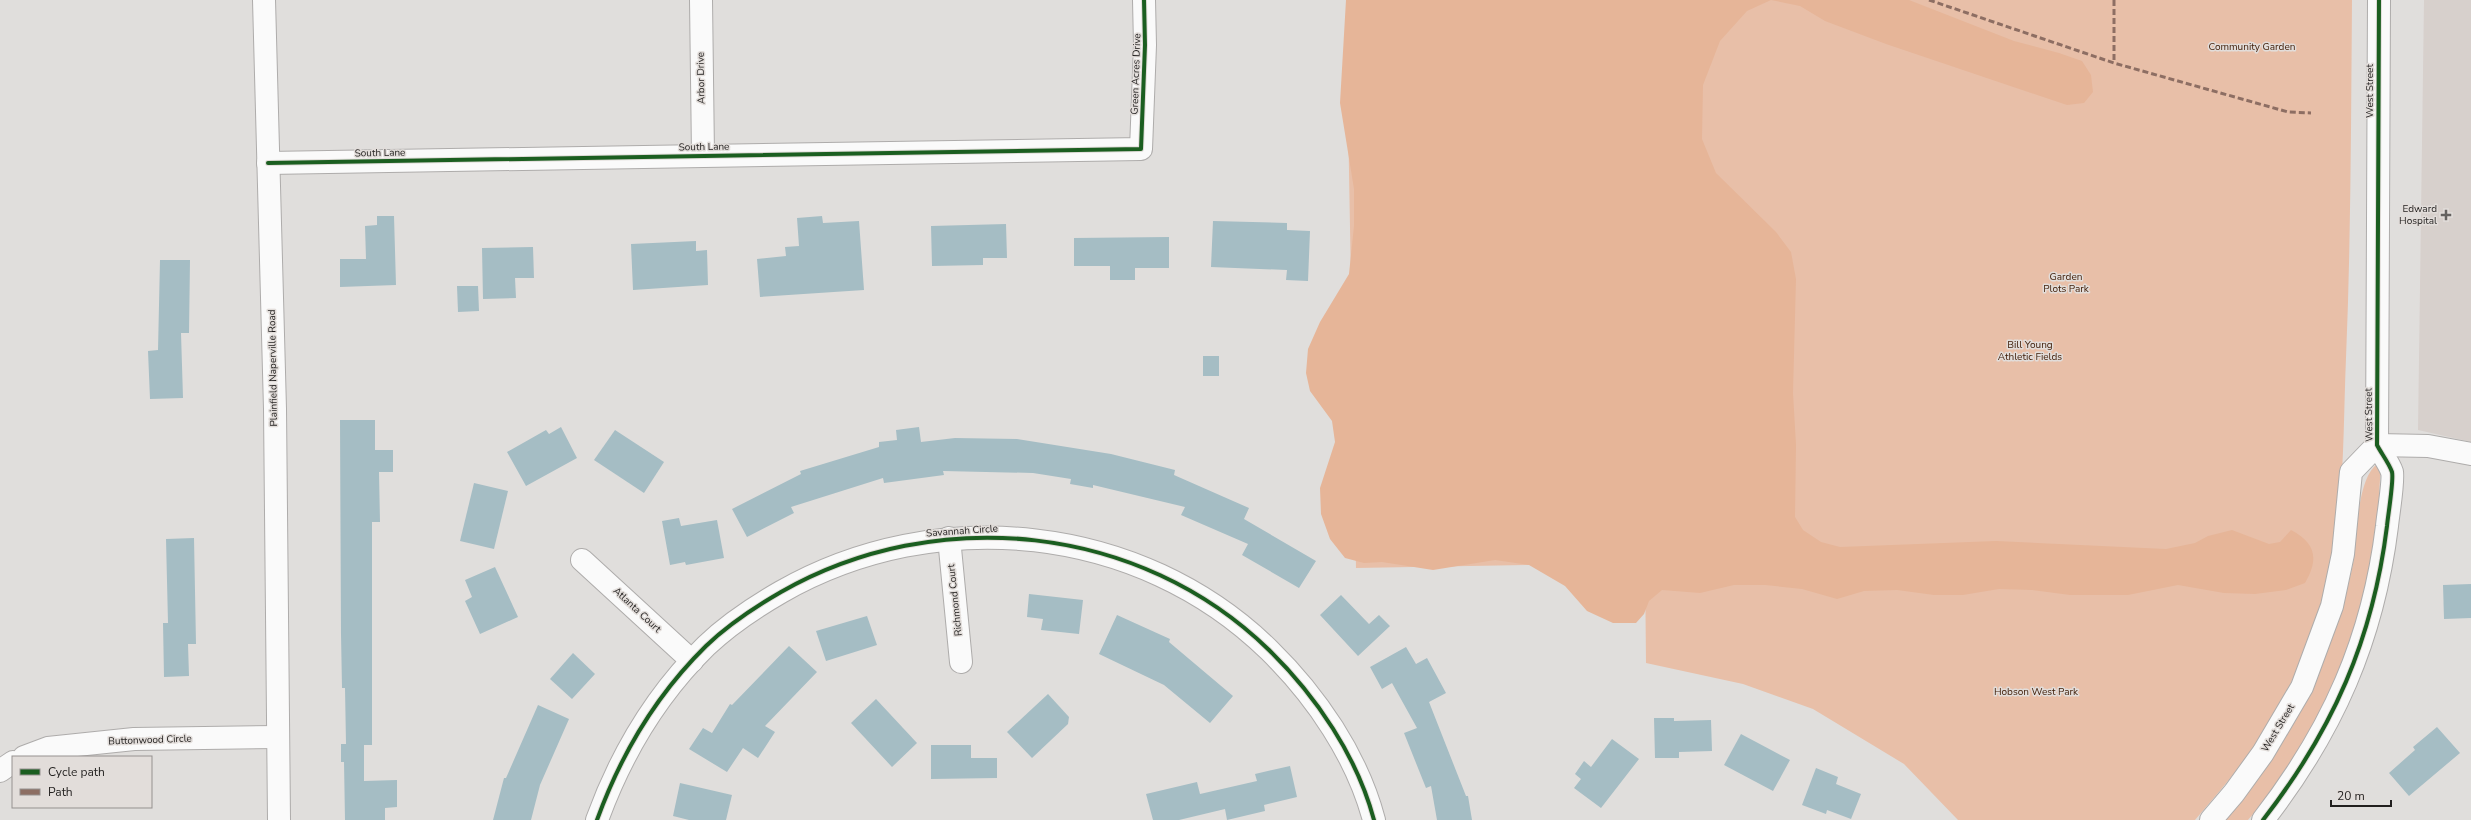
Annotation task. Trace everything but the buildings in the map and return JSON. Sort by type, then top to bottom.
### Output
[{"type":"street","name":"Plainfield Naperville Road","points":[[264,0],[275,409],[279,820]]},
{"type":"street","name":"Arbor Drive","points":[[701,0],[702,155]]},
{"type":"street","name":"Green Acres Drive","points":[[1141,149],[1146,45],[1144,0]]},
{"type":"street","name":"West Street","points":[[2263,820],[2312,752],[2330,718],[2348,679],[2373,607],[2382,563],[2392,472],[2377,445],[2379,0]]},
{"type":"street","name":"South Lane","points":[[268,163],[1141,149]]},
{"type":"street","name":"West Street","points":[[2211,820],[2234,793],[2263,753],[2302,687],[2332,606],[2343,554],[2351,472],[2377,445]]},
{"type":"street","points":[[2377,445],[2428,446],[2471,454]]},
{"type":"street","name":"Savannah Circle","points":[[597,820],[620,764],[649,714],[674,680],[692,661],[742,616],[802,580],[875,551],[910,543],[949,538],[999,536],[1026,538],[1084,547],[1136,564],[1176,583],[1213,604],[1257,638],[1288,668],[1321,710],[1356,771],[1374,820]]},
{"type":"street","name":"Richmond Court","points":[[949,538],[961,662]]},
{"type":"street","name":"Atlanta Court","points":[[582,560],[692,661]]},
{"type":"street","name":"Buttonwood Circle","points":[[27,756],[48,748],[134,739],[277,737]]},
{"type":"street","points":[[0,771],[12,763]]},
{"type":"shaded area","points":[[1346,0],[1771,0],[1747,11],[1720,41],[1703,85],[1702,139],[1716,173],[1776,232],[1791,252],[1796,279],[1793,393],[1796,445],[1795,517],[1803,530],[1821,542],[1840,547],[1996,541],[2166,549],[2195,543],[2208,536],[2232,530],[2269,544],[2280,542],[2291,530],[2306,540],[2313,552],[2312,566],[2305,583],[2286,590],[2255,594],[2224,593],[2178,585],[2128,595],[2070,595],[2032,590],[1999,589],[1963,595],[1934,595],[1897,590],[1864,591],[1837,599],[1802,589],[1765,585],[1734,585],[1700,593],[1662,590],[1649,601],[1644,614],[1636,623],[1613,623],[1587,611],[1565,586],[1529,565],[1495,560],[1433,570],[1382,562],[1364,563],[1345,558],[1330,539],[1321,514],[1320,488],[1335,442],[1332,421],[1310,391],[1306,373],[1308,349],[1320,322],[1349,274],[1354,226],[1354,189],[1340,103]]},
{"type":"shaded area","points":[[1771,0],[1909,0],[2014,41],[2082,61],[2091,75],[2093,92],[2084,103],[2067,105],[1886,44],[1825,21],[1800,6]]},
{"type":"shaded area","name":"Edward Hospital","points":[[2424,0],[2471,0],[2471,442],[2418,430]]},
{"type":"green space","name":"Garden Plots Park","points":[[1346,0],[2352,0],[2348,313],[2341,494],[2334,548],[2329,573],[2312,631],[2280,705],[2270,723],[2247,757],[2195,820],[1958,820],[1904,764],[1813,709],[1743,684],[1646,663],[1645,563],[1356,568]]},
{"type":"green space","points":[[2379,463],[2381,465],[2378,517],[2370,573],[2348,649],[2333,686],[2295,757],[2248,820],[2224,820],[2268,764],[2288,734],[2319,671],[2343,604],[2352,569],[2361,496],[2371,471]]},
{"type":"marked path","points":[[1929,0],[2114,63],[2288,112],[2311,113]]},
{"type":"marked path","points":[[2114,0],[2114,63]]},
{"type":"cycle path","points":[[268,163],[1141,149],[1145,45],[1144,0]]},
{"type":"cycle path","points":[[2263,820],[2288,786],[2310,752],[2346,682],[2372,607],[2381,567],[2387,526],[2392,490],[2392,472],[2377,445],[2379,0]]},
{"type":"cycle path","points":[[597,820],[617,772],[656,705],[688,665],[714,638],[752,610],[781,592],[841,564],[905,546],[970,538],[1035,540],[1099,553],[1160,575],[1217,608],[1269,650],[1303,687],[1318,707],[1346,750],[1367,796],[1374,820]]},
{"type":"place","name":"Edward Hospital","points":[[2446,215]]},
{"type":"park label","name":"Community Garden","points":[[2252,47]]},
{"type":"park label","name":"Bill Young Athletic Fields","points":[[2030,350]]},
{"type":"park label","name":"Hobson West Park","points":[[2036,692]]}]
